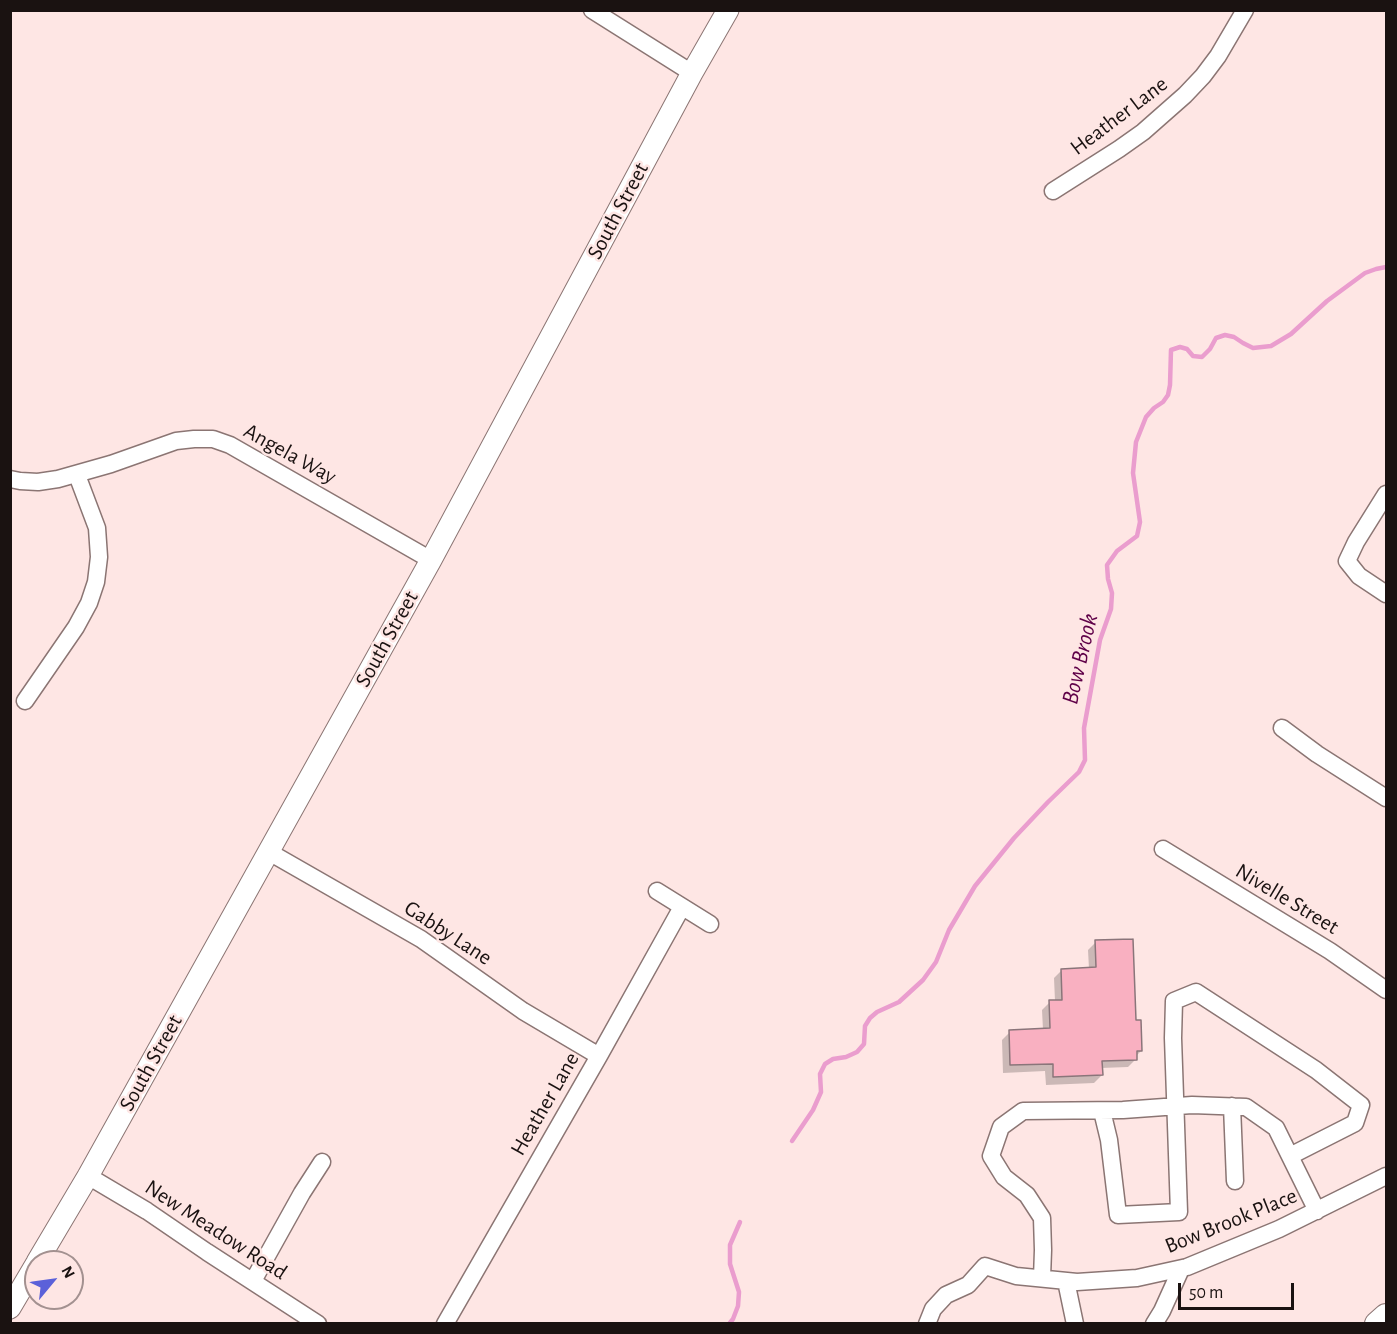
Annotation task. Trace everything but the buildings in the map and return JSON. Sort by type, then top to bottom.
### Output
[{"type":"highway","points":[[1377,1323],[1386,1316]]},
{"type":"main road","name":"South Street","points":[[45,1250],[431,560],[728,10]]},
{"type":"main road","name":"South Street","points":[[10,1308],[24,1285]]},
{"type":"street","points":[[592,10],[692,74]]},
{"type":"street","name":"Heather Lane","points":[[1053,191],[1143,132],[1185,95],[1218,56],[1245,10]]},
{"type":"street","name":"Angela Way","points":[[10,479],[38,482],[58,479],[111,465],[176,441],[213,440],[230,445],[431,560]]},
{"type":"street","points":[[25,701],[76,627],[89,603],[96,582],[99,556],[97,528],[77,475]]},
{"type":"street","points":[[1386,494],[1347,561],[1359,576],[1386,594]]},
{"type":"street","points":[[1282,728],[1317,754],[1386,798]]},
{"type":"street","name":"Nivelle Street","points":[[1163,849],[1330,951],[1386,990]]},
{"type":"street","name":"Gabby Lane","points":[[269,852],[421,939],[523,1011],[599,1056]]},
{"type":"street","points":[[657,891],[710,924]]},
{"type":"street","name":"Heather Lane","points":[[444,1323],[599,1056],[682,907]]},
{"type":"street","points":[[1102,1111],[1109,1140],[1119,1215],[1179,1212],[1174,1001],[1196,992],[1316,1070],[1361,1105],[1355,1123],[1290,1156]]},
{"type":"street","points":[[1042,1278],[1042,1218],[1027,1195],[1004,1177],[991,1156],[1001,1126],[1023,1111],[1102,1111],[1192,1105],[1246,1107],[1276,1128],[1317,1210]]},
{"type":"street","points":[[1232,1106],[1235,1181]]},
{"type":"street","points":[[253,1281],[302,1192],[322,1162]]},
{"type":"street","name":"New Meadow Road","points":[[88,1176],[147,1211],[318,1323]]},
{"type":"street","name":"Bow Brook Place","points":[[927,1323],[933,1309],[946,1295],[968,1285],[985,1266],[1016,1276],[1077,1282],[1137,1278],[1187,1268],[1279,1229],[1386,1176]]},
{"type":"street","points":[[1154,1323],[1181,1269]]},
{"type":"street","points":[[1066,1281],[1075,1323]]},
{"type":"waterway","name":"Bow Brook","points":[[792,1141],[813,1110],[821,1092],[820,1074],[825,1064],[833,1059],[857,1052],[864,1044],[865,1026],[870,1018],[877,1012],[899,1002],[923,980],[936,962],[949,930],[975,886],[1014,838],[1079,772],[1085,760],[1084,728],[1100,640],[1111,609],[1112,593],[1107,565],[1117,551],[1137,536],[1140,522],[1133,473],[1136,442],[1146,417],[1168,395],[1171,350],[1180,347],[1187,349],[1193,356],[1202,357],[1216,338],[1225,335],[1234,337],[1253,348],[1271,346],[1291,334],[1327,301],[1365,273],[1386,267]]},
{"type":"waterway","name":"Bow Brook","points":[[729,1324],[738,1306],[739,1292],[730,1264],[730,1245],[740,1222]]}]
